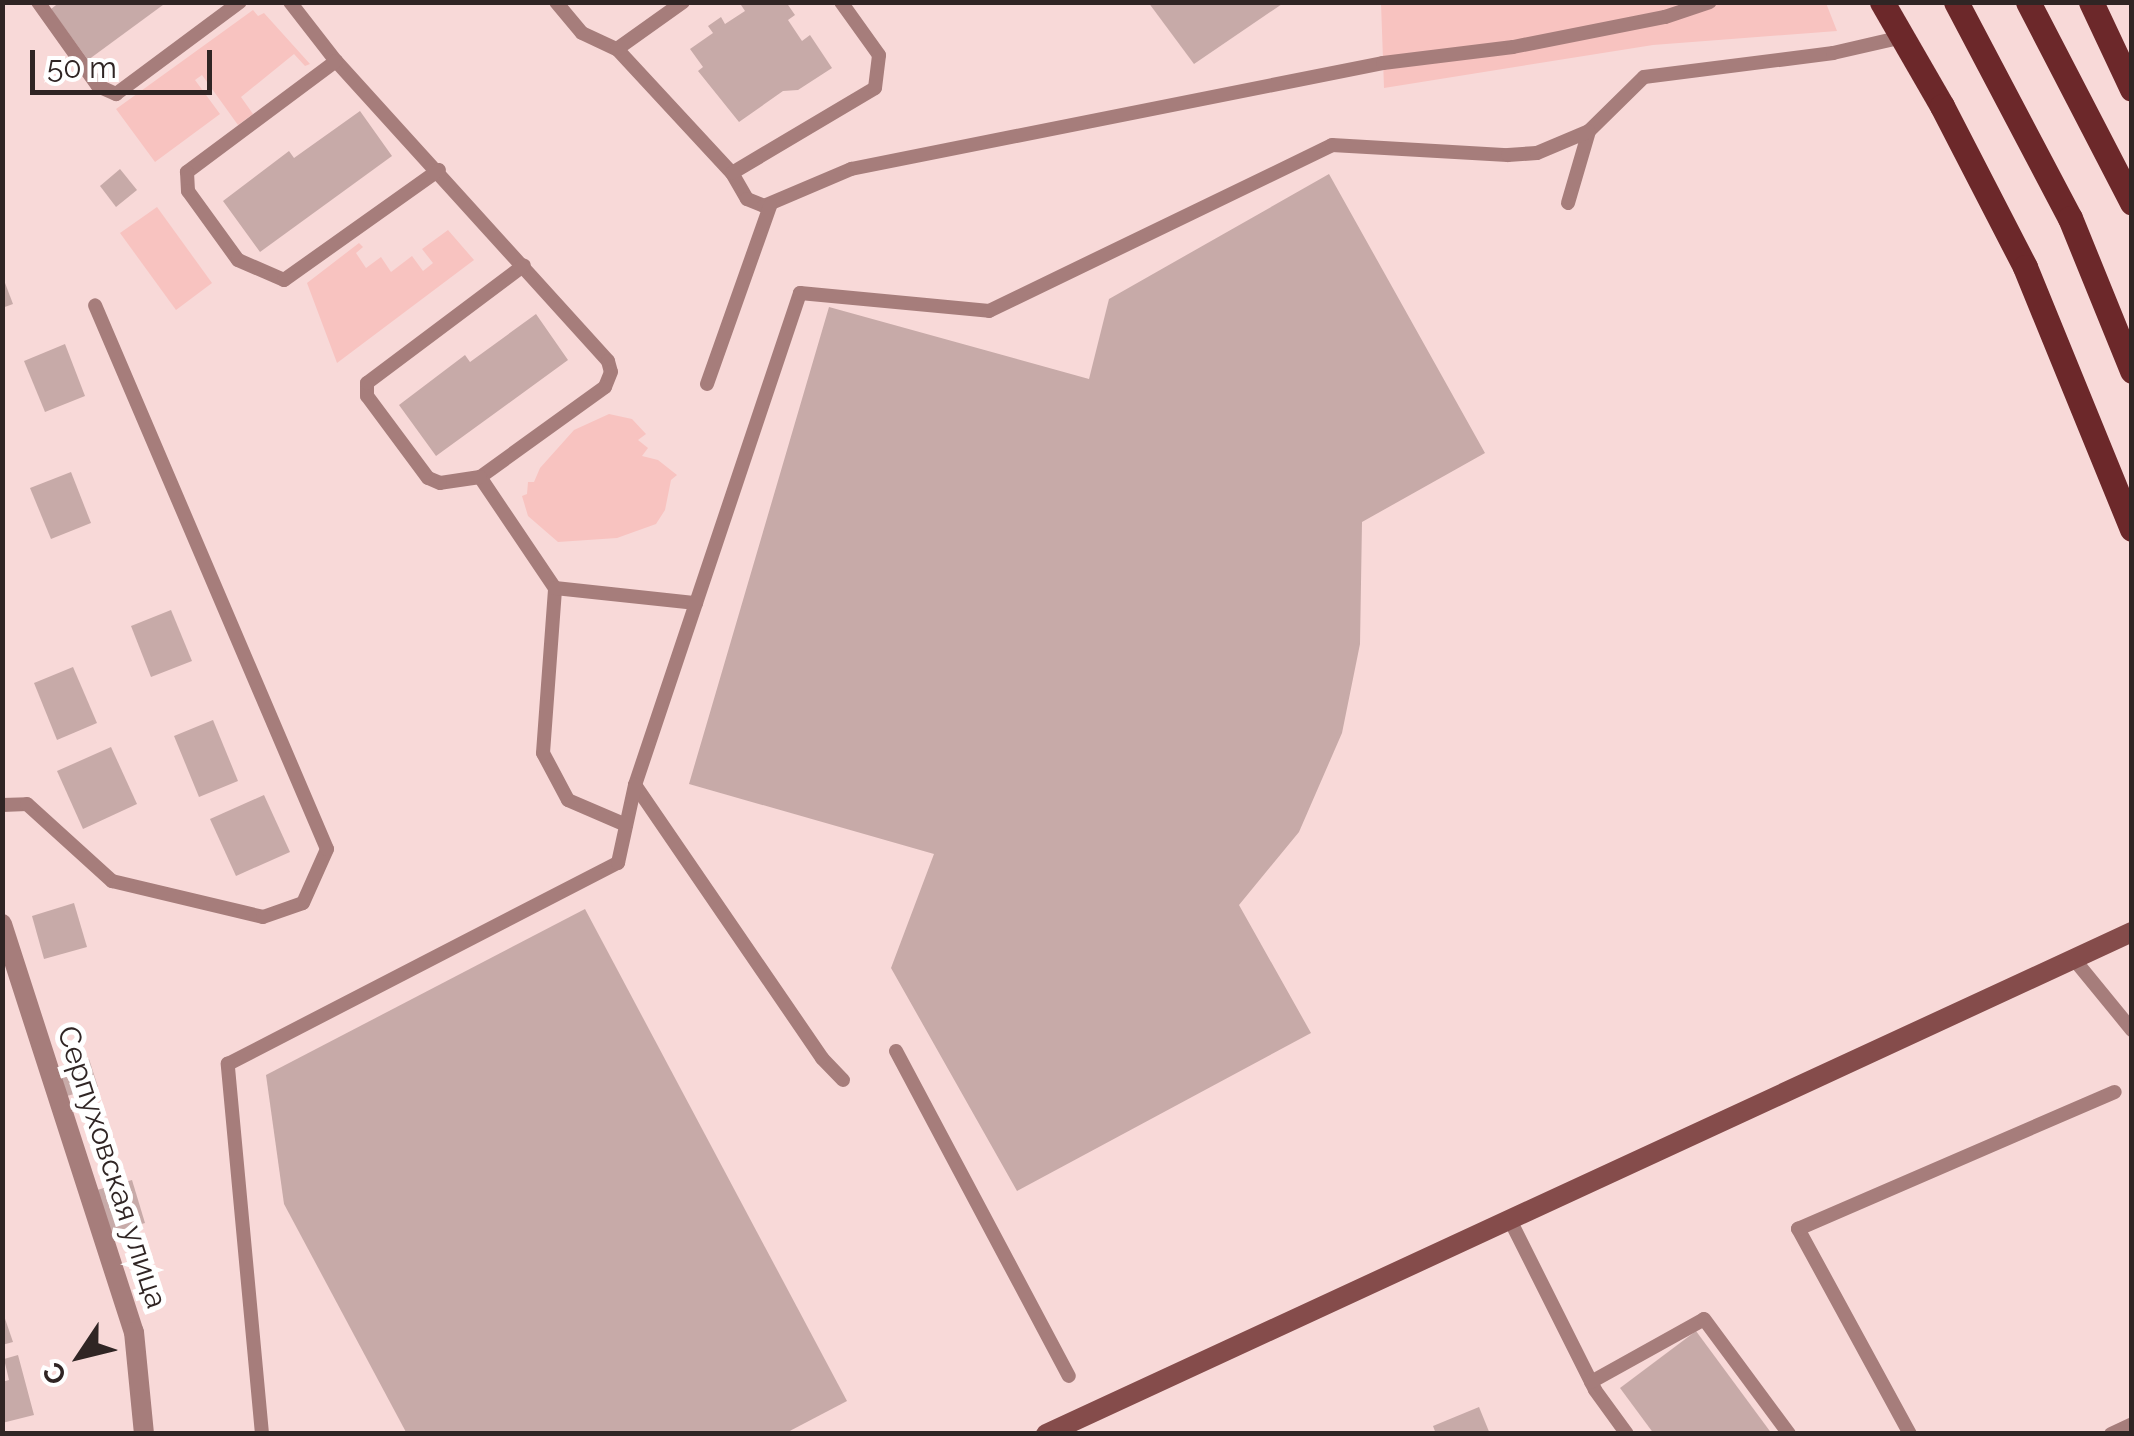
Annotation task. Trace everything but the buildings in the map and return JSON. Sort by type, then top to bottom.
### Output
[{"type":"main road","points":[[1882,2],[2025,267],[2132,528]]},
{"type":"main road","points":[[1956,2],[2070,218],[2132,371]]},
{"type":"main road","points":[[2028,2],[2127,194]]},
{"type":"main road","points":[[2092,2],[2132,89]]},
{"type":"street","name":"Серпуховская улица","points":[[2,924],[134,1332],[144,1434]]},
{"type":"street","points":[[1046,1434],[2132,932]]},
{"type":"lane","points":[[38,2],[98,86],[116,94],[240,2]]},
{"type":"lane","points":[[290,2],[336,61],[439,170],[524,265],[608,361],[609,381],[480,477],[440,483],[428,478],[367,396],[368,383],[524,265]]},
{"type":"lane","points":[[556,2],[582,33],[617,49],[732,173],[748,198],[770,206],[851,170],[1383,63],[1513,47],[1665,17],[1710,2]]},
{"type":"lane","points":[[617,49],[682,2]]},
{"type":"lane","points":[[732,173],[875,88],[880,55],[842,2]]},
{"type":"lane","points":[[262,1434],[228,1064],[618,863],[635,785],[800,293],[989,310],[1332,145],[1508,155],[1537,153],[1588,132],[1644,77],[1833,54],[1902,37]]},
{"type":"lane","points":[[336,61],[187,172],[188,191],[238,260],[284,280],[439,170]]},
{"type":"lane","points":[[1568,203],[1588,132]]},
{"type":"lane","points":[[708,384],[770,206]]},
{"type":"lane","points":[[2,805],[27,804],[112,881],[264,917],[303,903],[327,849],[94,305]]},
{"type":"lane","points":[[480,477],[555,588],[543,753],[568,800],[626,825]]},
{"type":"lane","points":[[555,588],[696,603]]},
{"type":"lane","points":[[635,785],[822,1058],[844,1080]]},
{"type":"lane","points":[[2073,958],[2132,1030]]},
{"type":"lane","points":[[896,1051],[1069,1376]]},
{"type":"lane","points":[[1910,1434],[1798,1228],[2115,1092]]},
{"type":"lane","points":[[1509,1218],[1591,1382],[1628,1434]]},
{"type":"lane","points":[[1591,1382],[1704,1319],[1789,1434]]},
{"type":"lane","points":[[2111,1434],[2132,1424]]},
{"type":"shaded area","points":[[1381,3],[1826,3],[1837,31],[1653,45],[1384,88]]},
{"type":"shaded area","points":[[253,10],[258,16],[264,13],[310,64],[305,66],[294,54],[241,97],[253,114],[238,125],[202,75],[195,80],[220,114],[155,162],[116,109]]},
{"type":"shaded area","points":[[157,207],[212,283],[176,310],[120,233]]},
{"type":"shaded area","points":[[448,230],[474,260],[337,363],[307,283],[359,243],[363,247],[356,253],[366,268],[381,257],[391,272],[412,256],[423,271],[433,263],[422,249]]},
{"type":"shaded area","points":[[609,414],[632,419],[646,434],[638,440],[648,448],[642,456],[658,460],[677,475],[671,480],[665,510],[656,524],[617,538],[558,542],[528,516],[522,496],[527,494],[528,482],[534,482],[540,468],[574,430]]}]
